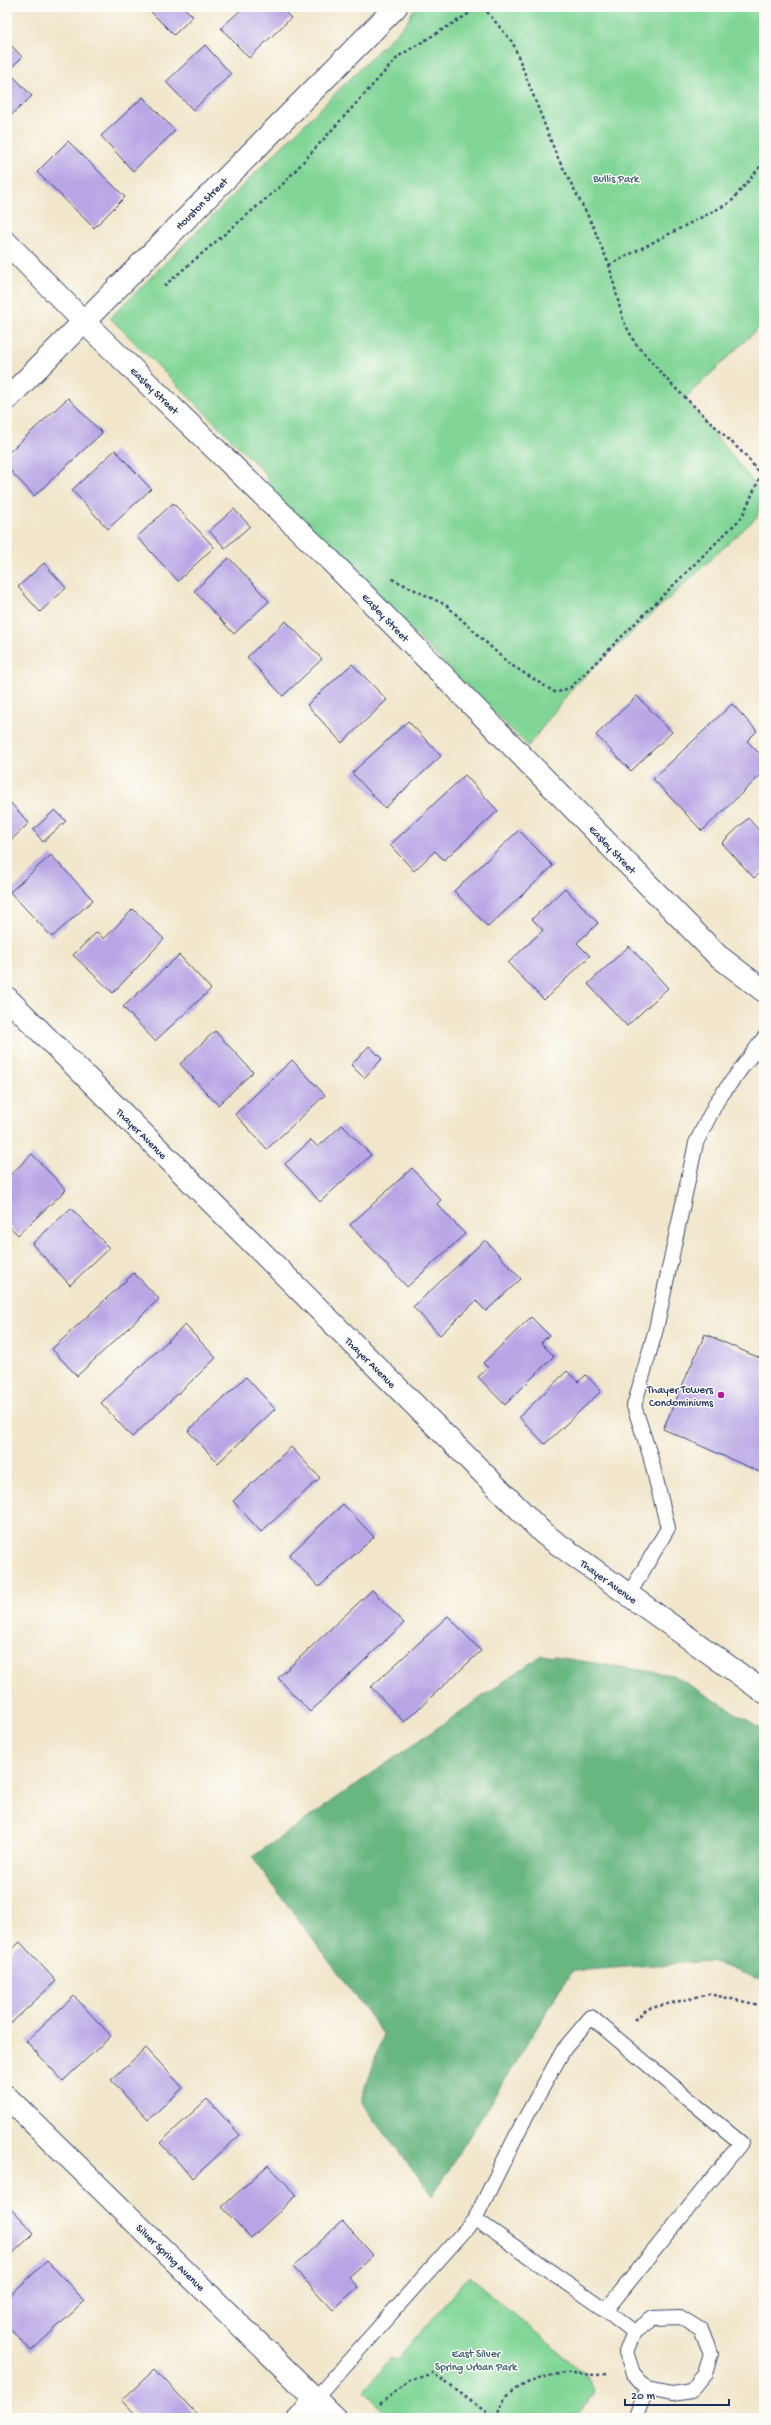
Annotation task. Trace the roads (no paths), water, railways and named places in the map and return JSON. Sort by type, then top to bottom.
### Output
[{"type":"street","name":"Houston Street","points":[[7,399],[396,7]]},
{"type":"street","name":"Easley Street","points":[[7,243],[83,322],[330,560],[717,955],[764,991]]},
{"type":"street","name":"Thayer Avenue","points":[[7,998],[544,1534],[628,1596],[764,1692]]},
{"type":"street","name":"Silver Spring Avenue","points":[[7,2097],[335,2418]]},
{"type":"street","points":[[299,2418],[315,2399]]},
{"type":"lane","points":[[628,1596],[668,1528],[650,1455],[634,1406],[656,1329],[696,1143],[717,1101],[764,1038]]},
{"type":"lane","points":[[315,2399],[475,2218],[521,2126],[564,2049],[591,2017],[741,2143],[606,2310]]},
{"type":"lane","points":[[475,2218],[606,2310],[634,2332]]},
{"type":"lane","points":[[680,2317],[701,2330],[711,2353],[705,2374],[691,2392],[672,2394],[647,2389],[633,2373],[626,2352],[634,2332],[653,2318],[680,2317]]},
{"type":"lane","points":[[635,2418],[647,2389]]},
{"type":"place","name":"Thayer Towers Condominiums","points":[[721,1395]]},
{"type":"park label","name":"Bullis Park","points":[[616,178]]},
{"type":"park label","name":"East Silver Spring Urban Park","points":[[476,2359]]}]
